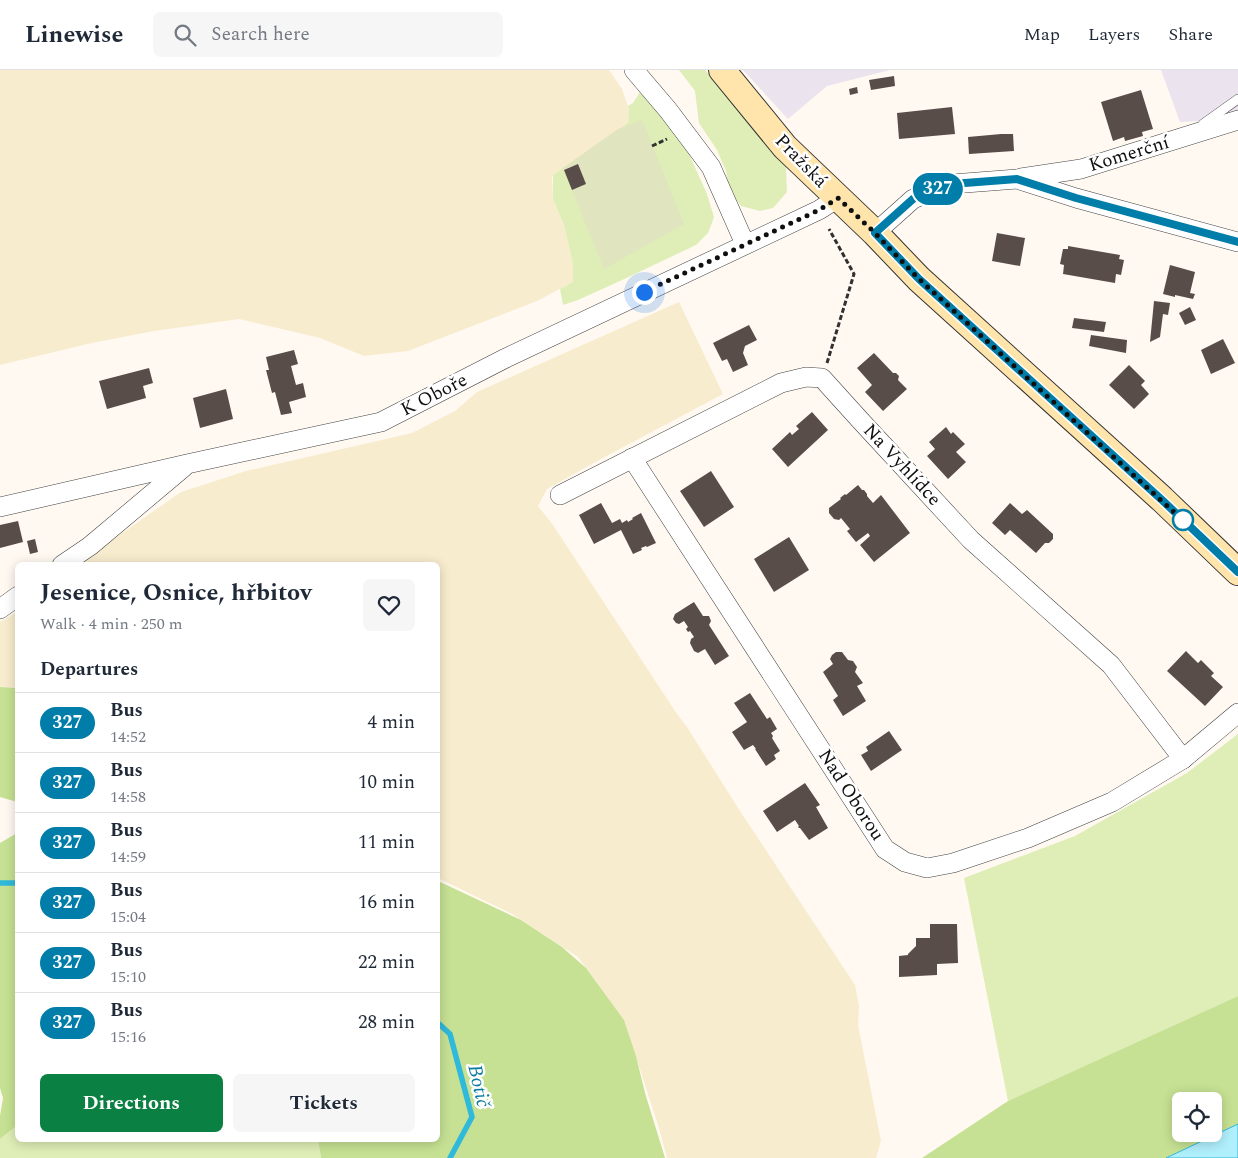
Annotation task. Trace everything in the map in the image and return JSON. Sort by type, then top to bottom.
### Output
[{"type":"main road","name":"Pražská","points":[[722,70],[785,146],[875,233],[919,279],[1162,500],[1238,572]]},
{"type":"street","points":[[634,70],[668,110],[711,168],[745,244]]},
{"type":"street","name":"Komerční","points":[[875,233],[913,199],[952,184],[1017,179],[1081,169],[1238,120]]},
{"type":"street","points":[[1017,179],[1076,198],[1238,242]]},
{"type":"street","name":"K Oboře","points":[[0,507],[381,422],[506,358],[819,210],[838,198]]},
{"type":"street","points":[[560,494],[781,382],[806,377],[822,378]]},
{"type":"street","name":"Na Vyhlídce","points":[[822,378],[971,540],[1111,665],[1183,759]]},
{"type":"street","name":"Nad Oborou","points":[[632,458],[885,849],[905,862],[928,868],[953,863],[1028,838],[1112,802],[1183,759],[1238,713]]},
{"type":"street","points":[[66,562],[90,546],[187,464]]},
{"type":"street","points":[[0,608],[15,598]]},
{"type":"lane","points":[[1187,136],[1238,99]]},
{"type":"path","points":[[822,378],[854,274],[829,228]]},
{"type":"shaded area","points":[[0,70],[609,70],[622,89],[629,109],[628,123],[552,176],[553,199],[564,225],[573,264],[573,282],[537,301],[408,351],[364,356],[320,338],[239,319],[154,331],[92,343],[0,365]]},
{"type":"shaded area","points":[[743,70],[890,70],[827,86],[788,119]]},
{"type":"shaded area","points":[[1161,70],[1238,70],[1238,116],[1227,120],[1180,122]]},
{"type":"shaded area","points":[[679,302],[723,394],[547,489],[538,506],[553,525],[687,727],[855,985],[859,1006],[858,1025],[881,1141],[876,1158],[667,1158],[624,1020],[578,957],[512,914],[440,879],[440,562],[83,562],[181,492],[246,471],[412,433],[455,411],[477,392]]},
{"type":"shaded area","points":[[15,613],[15,688],[0,687],[0,622]]},
{"type":"green space","points":[[679,70],[705,70],[786,167],[787,192],[773,208],[760,211],[741,206],[729,189],[726,171],[717,150],[699,123],[695,91]]},
{"type":"green space","points":[[640,92],[663,117],[689,154],[707,194],[714,217],[708,233],[696,245],[578,300],[563,305],[560,289],[573,282],[573,264],[564,225],[553,199],[553,175],[628,123],[628,106],[633,103]]},
{"type":"green space","points":[[642,120],[684,224],[604,269],[563,168],[618,129]]},
{"type":"green space","points":[[0,687],[15,688],[15,801],[0,797]]},
{"type":"green space","points":[[1238,734],[1238,996],[1008,1101],[964,878],[1075,836],[1187,773]]},
{"type":"green space","points":[[15,834],[15,1127],[0,1139],[0,1116],[3,1098],[0,1088],[0,843]]},
{"type":"green space","points":[[440,882],[521,920],[562,947],[586,968],[624,1020],[665,1158],[321,1158],[318,1142],[440,1142]]},
{"type":"green space","points":[[1238,996],[1238,1124],[1222,1132],[1222,1092],[1172,1092],[1172,1142],[1200,1142],[1166,1158],[922,1158],[1008,1101]]},
{"type":"green space","points":[[15,1127],[15,1142],[318,1142],[321,1158],[0,1158],[0,1139]]},
{"type":"water","points":[[1238,1124],[1238,1158],[1166,1158],[1200,1142],[1222,1142],[1222,1132]]},
{"type":"building","points":[[894,76],[895,86],[871,90],[869,80]]},
{"type":"building","points":[[857,87],[858,93],[850,95],[849,89]]},
{"type":"building","points":[[1141,90],[1153,129],[1142,132],[1143,136],[1125,141],[1124,137],[1113,141],[1101,102]]},
{"type":"building","points":[[952,107],[955,134],[899,139],[897,113]]},
{"type":"building","points":[[1013,134],[1014,151],[969,154],[968,137]]},
{"type":"building","points":[[578,164],[586,184],[572,190],[564,170]]},
{"type":"building","points":[[997,233],[1025,238],[1020,266],[992,261]]},
{"type":"building","points":[[1068,246],[1120,255],[1119,259],[1124,260],[1121,275],[1116,274],[1115,283],[1063,274],[1064,265],[1060,264],[1063,249],[1068,249]]},
{"type":"building","points":[[1170,265],[1195,272],[1190,293],[1195,294],[1193,299],[1163,294]]},
{"type":"building","points":[[1154,301],[1170,303],[1168,315],[1163,314],[1160,337],[1150,342]]},
{"type":"building","points":[[1190,307],[1196,320],[1185,325],[1179,313]]},
{"type":"building","points":[[1074,318],[1106,322],[1104,332],[1072,328]]},
{"type":"building","points":[[749,325],[757,340],[745,346],[743,353],[748,365],[733,372],[727,359],[722,361],[713,343]]},
{"type":"building","points":[[1091,335],[1127,340],[1126,353],[1089,346]]},
{"type":"building","points":[[1223,339],[1235,363],[1211,374],[1201,350]]},
{"type":"building","points":[[294,350],[298,364],[291,366],[296,385],[303,383],[306,397],[289,402],[292,413],[281,415],[275,392],[272,393],[266,370],[269,370],[266,357]]},
{"type":"building","points":[[874,353],[893,373],[899,376],[898,380],[907,389],[883,411],[865,392],[872,385],[857,368]]},
{"type":"building","points":[[1129,365],[1145,381],[1141,385],[1149,394],[1134,409],[1109,385]]},
{"type":"building","points":[[149,368],[153,383],[143,386],[146,398],[107,409],[99,381]]},
{"type":"building","points":[[226,389],[233,419],[200,428],[193,398]]},
{"type":"building","points":[[812,412],[828,430],[788,467],[772,449],[790,432],[792,435],[799,429],[796,426]]},
{"type":"building","points":[[946,427],[951,434],[953,432],[965,444],[956,452],[966,462],[948,479],[927,456],[935,449],[929,442]]},
{"type":"building","points":[[711,471],[734,507],[704,527],[680,491]]},
{"type":"building","points":[[858,485],[873,503],[881,495],[910,533],[874,562],[860,545],[870,536],[868,533],[856,542],[847,531],[850,529],[841,518],[839,520],[834,519],[829,513],[829,508]]},
{"type":"building","points":[[601,503],[612,523],[620,519],[622,523],[627,520],[628,522],[641,513],[656,543],[641,548],[642,550],[633,554],[621,530],[594,544],[579,515]]},
{"type":"building","points":[[1010,503],[1022,514],[1027,510],[1053,534],[1053,539],[1049,543],[1045,543],[1036,553],[1010,530],[1005,535],[992,523]]},
{"type":"building","points":[[18,521],[23,542],[0,548],[0,525]]},
{"type":"building","points":[[789,537],[809,570],[774,592],[754,559]]},
{"type":"building","points":[[35,539],[38,552],[30,554],[27,541]]},
{"type":"building","points":[[694,602],[703,616],[709,616],[711,621],[709,625],[729,656],[715,665],[705,649],[698,653],[694,651],[690,643],[694,637],[686,629],[688,627],[684,621],[679,624],[673,619],[675,614]]},
{"type":"building","points":[[1186,651],[1198,663],[1201,660],[1214,673],[1211,676],[1223,687],[1205,706],[1167,671]]},
{"type":"building","points":[[836,652],[842,652],[857,667],[855,672],[863,683],[857,686],[866,701],[843,716],[833,700],[838,696],[823,672],[833,664],[830,659]]},
{"type":"building","points":[[750,693],[767,719],[770,717],[777,729],[771,733],[780,751],[774,755],[776,759],[766,766],[753,745],[744,750],[732,732],[747,722],[734,703]]},
{"type":"building","points":[[889,731],[902,750],[871,771],[861,755],[868,751],[866,747]]},
{"type":"building","points":[[805,783],[820,805],[816,807],[828,828],[809,840],[798,827],[795,820],[777,832],[763,811]]},
{"type":"building","points":[[930,924],[957,924],[958,963],[937,964],[937,975],[899,977],[899,956],[908,955],[916,946],[916,938],[930,938]]},
{"type":"waterway","name":"Botič","points":[[0,883],[15,883]]},
{"type":"waterway","name":"Botič","points":[[440,1025],[450,1034],[472,1117],[450,1158]]},
{"type":"bus line","name":"327","points":[[1238,242],[1076,198],[1017,179],[952,184],[913,199],[875,233],[919,279],[1162,500],[1238,572]]},
{"type":"route","points":[[644,292],[819,210],[838,198],[919,279],[1148,486],[1187,524],[1183,520]]}]
